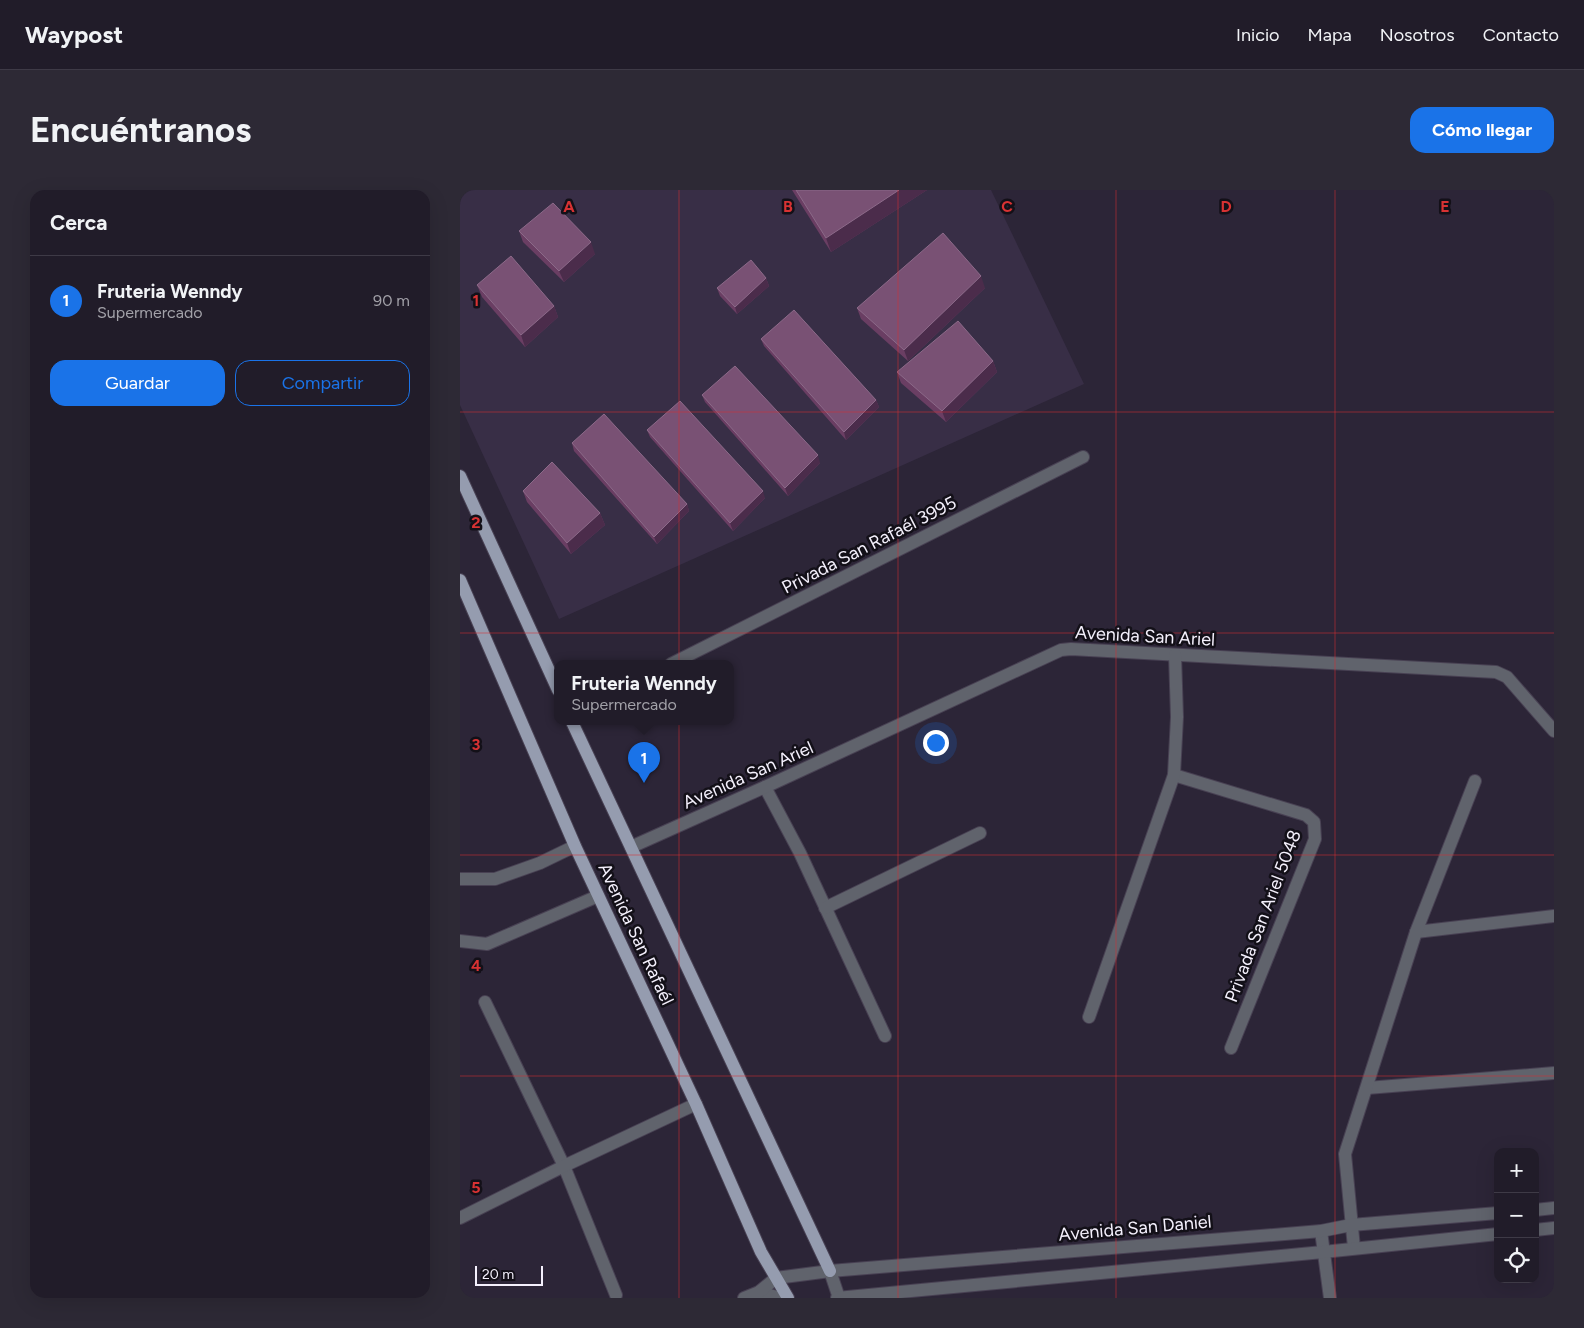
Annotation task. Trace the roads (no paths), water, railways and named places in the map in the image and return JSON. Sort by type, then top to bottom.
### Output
[{"type":"main road","points":[[460,476],[554,681]]},
{"type":"main road","name":"Avenida San Rafaél","points":[[460,580],[575,846],[696,1104],[761,1252],[788,1298]]},
{"type":"main road","name":"Avenida San Rafaél","points":[[573,725],[830,1271]]},
{"type":"street","name":"Privada San Rafaél 3995","points":[[679,660],[1083,457]]},
{"type":"street","name":"Avenida San Ariel","points":[[631,847],[1061,650],[1071,649],[1496,672],[1507,677],[1554,731]]},
{"type":"street","points":[[1089,1017],[1174,775],[1177,717],[1175,655]]},
{"type":"street","name":"Privada San Ariel 5048","points":[[1174,775],[1306,815],[1314,822],[1315,839],[1231,1048]]},
{"type":"street","points":[[1354,1248],[1345,1154],[1416,932],[1475,780]]},
{"type":"street","points":[[765,787],[800,853],[885,1036]]},
{"type":"street","points":[[825,908],[980,833]]},
{"type":"street","points":[[460,879],[494,880],[540,863],[575,846]]},
{"type":"street","points":[[460,941],[487,944],[598,896]]},
{"type":"street","points":[[1416,932],[1554,916]]},
{"type":"street","points":[[484,1002],[564,1166],[616,1295]]},
{"type":"street","points":[[1367,1088],[1554,1073]]},
{"type":"street","points":[[460,1218],[564,1166],[696,1104]]},
{"type":"street","points":[[1539,1210],[1554,1208]]},
{"type":"street","name":"Avenida San Daniel","points":[[776,1278],[830,1271],[1321,1231],[1351,1225],[1494,1213]]},
{"type":"street","points":[[1539,1230],[1554,1228]]},
{"type":"street","points":[[1321,1231],[1330,1298]]},
{"type":"street","points":[[838,1298],[1494,1234]]},
{"type":"street","name":"Avenida San Rafaél","points":[[830,1271],[838,1298]]},
{"type":"street","points":[[744,1298],[759,1292],[776,1278]]},
{"type":"street","points":[[759,1292],[780,1298]]},
{"type":"place","name":"Fruteria Wenndy","points":[[644,783]]}]
